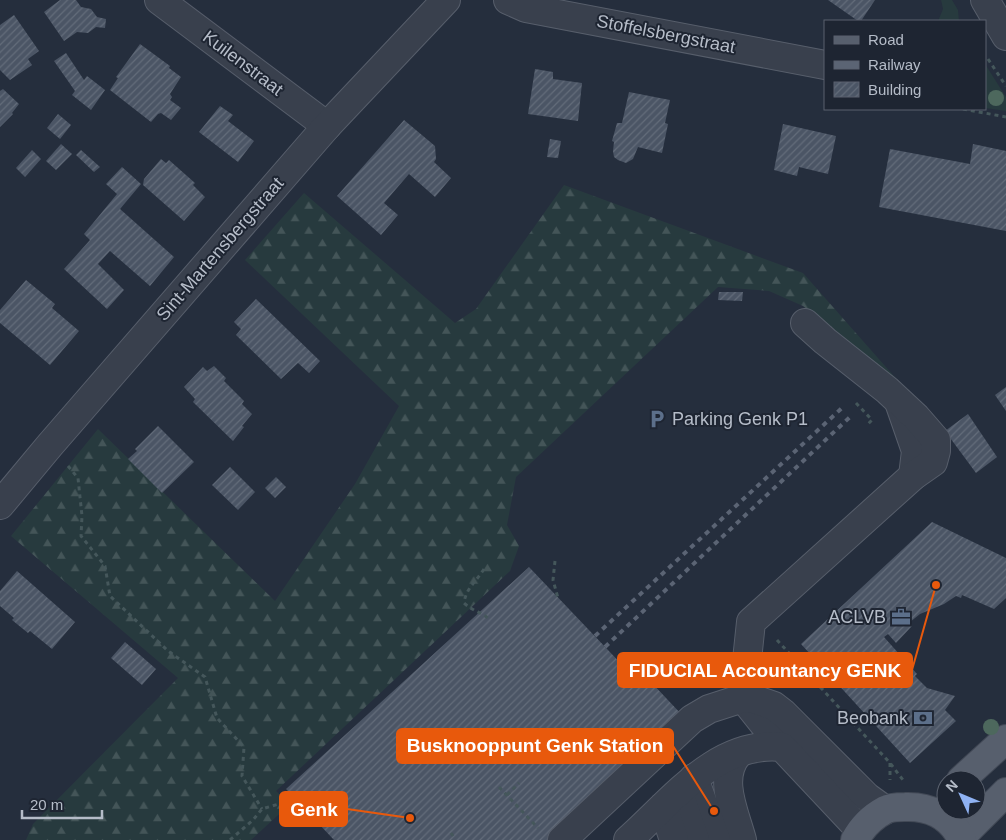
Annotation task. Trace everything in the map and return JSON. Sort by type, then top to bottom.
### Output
[{"type":"main road","points":[[972,770],[1006,740]]},
{"type":"main road","points":[[949,820],[962,839],[996,805],[1006,792]]},
{"type":"main road","points":[[858,835],[872,818],[885,810],[936,804]]},
{"type":"street","name":"Kuilenstraat","points":[[160,0],[327,126]]},
{"type":"street","name":"Sint-Martensbergstraat","points":[[0,505],[327,126],[446,0]]},
{"type":"street","name":"Stoffelsbergstraat","points":[[508,0],[526,8],[824,65]]},
{"type":"street","points":[[985,0],[995,40]]},
{"type":"street","points":[[805,323],[887,390],[916,417],[936,440],[933,462],[913,476],[751,622],[743,698],[782,747],[858,835]]},
{"type":"street","points":[[552,836],[692,719],[709,710],[743,698],[765,702],[779,709],[868,797],[885,810]]},
{"type":"street","points":[[654,820],[714,764],[758,747],[782,747]]},
{"type":"street","points":[[738,754],[730,765],[727,780],[742,840]]},
{"type":"street","points":[[654,820],[674,840]]},
{"type":"street","points":[[654,820],[695,840]]},
{"type":"street","points":[[654,820],[716,840]]},
{"type":"path","points":[[995,40],[1006,86]]},
{"type":"path","points":[[968,110],[1006,117]]},
{"type":"path","points":[[50,445],[78,478],[82,516],[80,536],[105,566],[110,596],[168,652],[205,677],[217,718],[244,747],[242,776],[262,809]]},
{"type":"path","points":[[555,561],[553,580],[558,598]]},
{"type":"path","points":[[484,569],[466,593],[464,603],[473,611],[484,614],[490,620]]},
{"type":"path","points":[[774,637],[890,763]]},
{"type":"path","points":[[507,795],[519,783]]},
{"type":"path","points":[[499,787],[552,836]]},
{"type":"path","points":[[230,840],[262,809],[296,799]]},
{"type":"green space","points":[[941,0],[952,0],[958,10],[959,20],[938,20],[943,9]]},
{"type":"green space","points":[[986,66],[1006,97],[1006,111],[986,108]]},
{"type":"green space","points":[[564,185],[803,273],[900,383],[803,306],[769,291],[718,287],[516,477],[507,525],[519,546],[510,571],[276,791],[290,804],[251,840],[26,840],[33,824],[178,678],[11,536],[98,429],[275,601],[355,484],[399,406],[245,260],[304,193],[455,323],[476,309]]},
{"type":"building","points":[[60,0],[76,0],[81,7],[91,9],[97,17],[106,19],[105,28],[96,27],[88,33],[77,32],[64,41],[44,12]]},
{"type":"building","points":[[828,0],[875,0],[862,20],[857,20]]},
{"type":"building","points":[[14,15],[39,51],[28,59],[32,65],[10,80],[0,70],[0,25]]},
{"type":"building","points":[[140,44],[170,66],[169,68],[181,77],[170,94],[172,97],[170,100],[181,108],[171,120],[161,113],[151,122],[110,90],[118,78],[116,77]]},
{"type":"building","points":[[66,53],[84,80],[87,76],[105,90],[91,110],[72,95],[75,91],[54,61]]},
{"type":"building","points":[[535,69],[553,72],[553,79],[582,83],[578,121],[528,114]]},
{"type":"building","points":[[3,89],[19,104],[13,114],[0,127],[0,91]]},
{"type":"building","points":[[629,92],[670,100],[665,123],[668,124],[662,153],[638,147],[633,159],[626,163],[614,157],[614,142],[612,141],[617,123],[622,123]]},
{"type":"building","points":[[220,106],[233,115],[228,121],[254,141],[238,162],[199,132]]},
{"type":"building","points":[[58,114],[71,125],[60,139],[47,128]]},
{"type":"building","points":[[404,120],[435,146],[436,159],[434,162],[451,178],[435,197],[409,174],[384,203],[398,215],[381,235],[337,196]]},
{"type":"building","points":[[783,124],[836,136],[828,174],[799,167],[797,176],[774,170]]},
{"type":"building","points":[[550,139],[561,141],[558,158],[547,157]]},
{"type":"building","points":[[61,144],[72,154],[56,170],[46,161]]},
{"type":"building","points":[[973,144],[1006,151],[1006,231],[879,207],[890,149],[970,164]]},
{"type":"building","points":[[32,150],[41,159],[25,177],[16,168]]},
{"type":"building","points":[[81,150],[100,167],[94,172],[76,155]]},
{"type":"building","points":[[161,159],[166,163],[169,160],[195,183],[193,185],[205,197],[184,221],[143,185],[144,179]]},
{"type":"building","points":[[122,167],[141,184],[120,209],[174,257],[150,286],[110,251],[98,264],[124,290],[107,309],[64,269],[90,240],[84,234],[117,194],[106,184]]},
{"type":"building","points":[[26,280],[55,304],[52,308],[79,331],[50,365],[0,323],[0,310]]},
{"type":"building","points":[[719,292],[743,292],[742,301],[718,300]]},
{"type":"building","points":[[256,299],[320,361],[309,373],[298,363],[281,379],[236,335],[241,329],[234,322]]},
{"type":"building","points":[[214,366],[226,378],[224,381],[244,401],[242,404],[252,414],[233,441],[193,402],[195,399],[184,387],[203,367],[207,371]]},
{"type":"building","points":[[1006,387],[1006,411],[995,395]]},
{"type":"building","points":[[968,414],[997,457],[976,473],[945,431]]},
{"type":"building","points":[[158,426],[194,462],[162,493],[128,459],[137,451],[135,449]]},
{"type":"building","points":[[230,467],[255,492],[238,510],[212,485]]},
{"type":"building","points":[[276,477],[286,487],[275,498],[265,488]]},
{"type":"building","points":[[932,522],[1006,558],[1006,598],[994,609],[962,595],[961,598],[956,596],[944,604],[920,614],[910,622],[912,626],[896,643],[888,634],[884,637],[927,688],[955,696],[945,710],[956,721],[910,763],[801,644]]},
{"type":"building","points":[[529,567],[627,670],[634,664],[683,716],[551,840],[334,840],[286,789]]},
{"type":"building","points":[[17,571],[75,622],[52,649],[30,631],[28,633],[12,620],[14,618],[0,606],[0,591]]},
{"type":"building","points":[[125,642],[156,669],[142,685],[111,658]]},
{"type":"railway","points":[[595,636],[843,407]]},
{"type":"railway","points":[[605,647],[851,416]]},
{"type":"place","name":"Parking Genk P1","points":[[657,419]]},
{"type":"place","name":"FIDUCIAL Accountancy GENK","points":[[936,585]]},
{"type":"place","name":"ACLVB","points":[[901,617]]},
{"type":"place","name":"Beobank","points":[[923,718]]},
{"type":"place","name":"Busknooppunt Genk Station","points":[[714,811]]},
{"type":"place","name":"Genk","points":[[410,818]]}]
